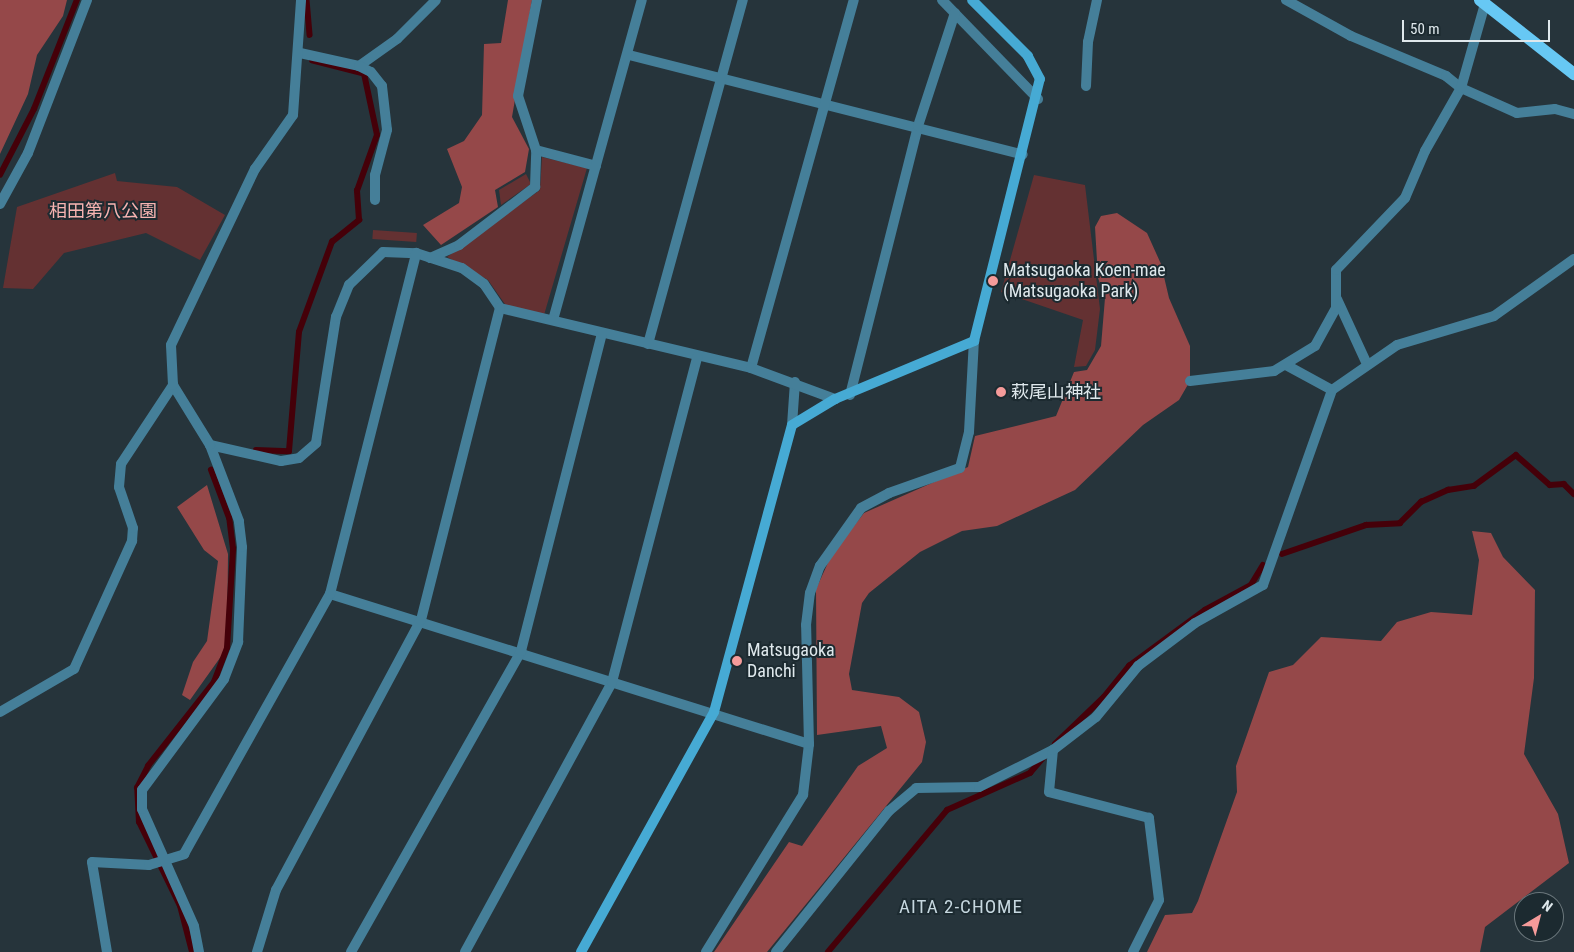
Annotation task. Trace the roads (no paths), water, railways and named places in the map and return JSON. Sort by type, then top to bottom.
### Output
[{"type":"main road","points":[[1483,2],[1574,74]]},
{"type":"street","points":[[0,204],[28,153],[87,0]]},
{"type":"street","points":[[199,952],[194,926],[142,809],[142,790],[224,679],[238,642],[239,521],[210,445],[173,385],[171,345],[182,317],[255,169],[293,115],[300,53],[301,0]]},
{"type":"street","points":[[359,66],[397,39],[436,0]]},
{"type":"street","points":[[430,258],[459,245],[535,188],[536,150],[518,96],[537,0]]},
{"type":"street","points":[[553,320],[629,54],[642,0]]},
{"type":"street","points":[[648,344],[723,80],[743,0]]},
{"type":"street","points":[[751,368],[820,106],[854,0]]},
{"type":"street","points":[[942,0],[1038,99]]},
{"type":"street","points":[[706,952],[803,795],[809,744],[806,624],[810,593],[820,566],[861,508],[889,493],[960,468],[969,432],[974,341],[1038,99],[1037,68],[972,0]]},
{"type":"street","points":[[1086,86],[1088,42],[1097,0]]},
{"type":"street","points":[[1286,0],[1351,36],[1446,76],[1461,88],[1517,112],[1555,109],[1574,114]]},
{"type":"street","points":[[1190,381],[1237,379],[1286,365],[1315,346],[1336,308],[1336,270],[1405,198],[1425,150],[1461,88],[1483,2]]},
{"type":"street","points":[[850,395],[918,126],[955,12]]},
{"type":"street","points":[[300,53],[359,66],[371,72],[382,86],[387,130],[375,175],[375,200]]},
{"type":"street","points":[[629,54],[820,106],[918,126],[1023,155]]},
{"type":"street","points":[[536,150],[596,166]]},
{"type":"street","points":[[210,445],[281,461],[299,458],[316,443],[336,317],[349,285],[383,252],[416,253],[462,268],[484,284],[500,308],[697,357],[751,368],[795,382],[835,399]]},
{"type":"street","points":[[107,952],[92,862],[150,865],[184,854],[330,594],[416,253]]},
{"type":"street","points":[[776,952],[889,811],[916,788],[979,787],[1053,750],[1096,717],[1138,666],[1195,623],[1262,585],[1332,390],[1366,362],[1397,345],[1494,316],[1574,259]]},
{"type":"street","points":[[1336,298],[1366,362]]},
{"type":"street","points":[[256,952],[276,890],[422,620],[500,308]]},
{"type":"street","points":[[351,952],[520,651],[602,333]]},
{"type":"street","points":[[792,425],[835,399],[850,395],[974,341]]},
{"type":"street","points":[[465,952],[612,682],[697,357]]},
{"type":"street","points":[[1286,365],[1332,390]]},
{"type":"street","points":[[581,952],[714,712],[792,425],[795,382]]},
{"type":"street","points":[[0,712],[74,670],[132,541],[133,528],[119,487],[120,464],[173,385]]},
{"type":"street","points":[[330,594],[422,620],[809,744]]},
{"type":"street","points":[[1053,750],[1048,792],[1149,818],[1159,900],[1133,952]]},
{"type":"waterway","points":[[0,175],[34,109],[77,0]]},
{"type":"waterway","points":[[307,0],[310,35]]},
{"type":"waterway","points":[[256,450],[289,451],[299,332],[332,242],[359,220],[357,191],[377,135],[364,74],[313,61]]},
{"type":"waterway","points":[[1282,554],[1366,525],[1400,523],[1421,502],[1448,490],[1474,486],[1516,455],[1550,485],[1564,484],[1574,494]]},
{"type":"waterway","points":[[192,952],[180,906],[139,822],[137,788],[148,766],[214,682],[227,648],[233,549],[229,518],[211,470]]},
{"type":"waterway","points":[[1055,744],[1104,697],[1129,666],[1205,610],[1251,585],[1263,565]]},
{"type":"waterway","points":[[828,952],[947,810],[1030,773],[1044,757]]},
{"type":"place","name":"Matsugaoka Koen-mae (Matsugaoka Park)","points":[[993,281]]},
{"type":"place","name":"萩尾山神社","points":[[1001,392]]},
{"type":"place","name":"Matsugaoka Danchi","points":[[737,661]]},
{"type":"district","name":"AITA 2-CHOME","points":[[961,907]]},
{"type":"park label","name":"相田第八公園","points":[[103,211]]}]
